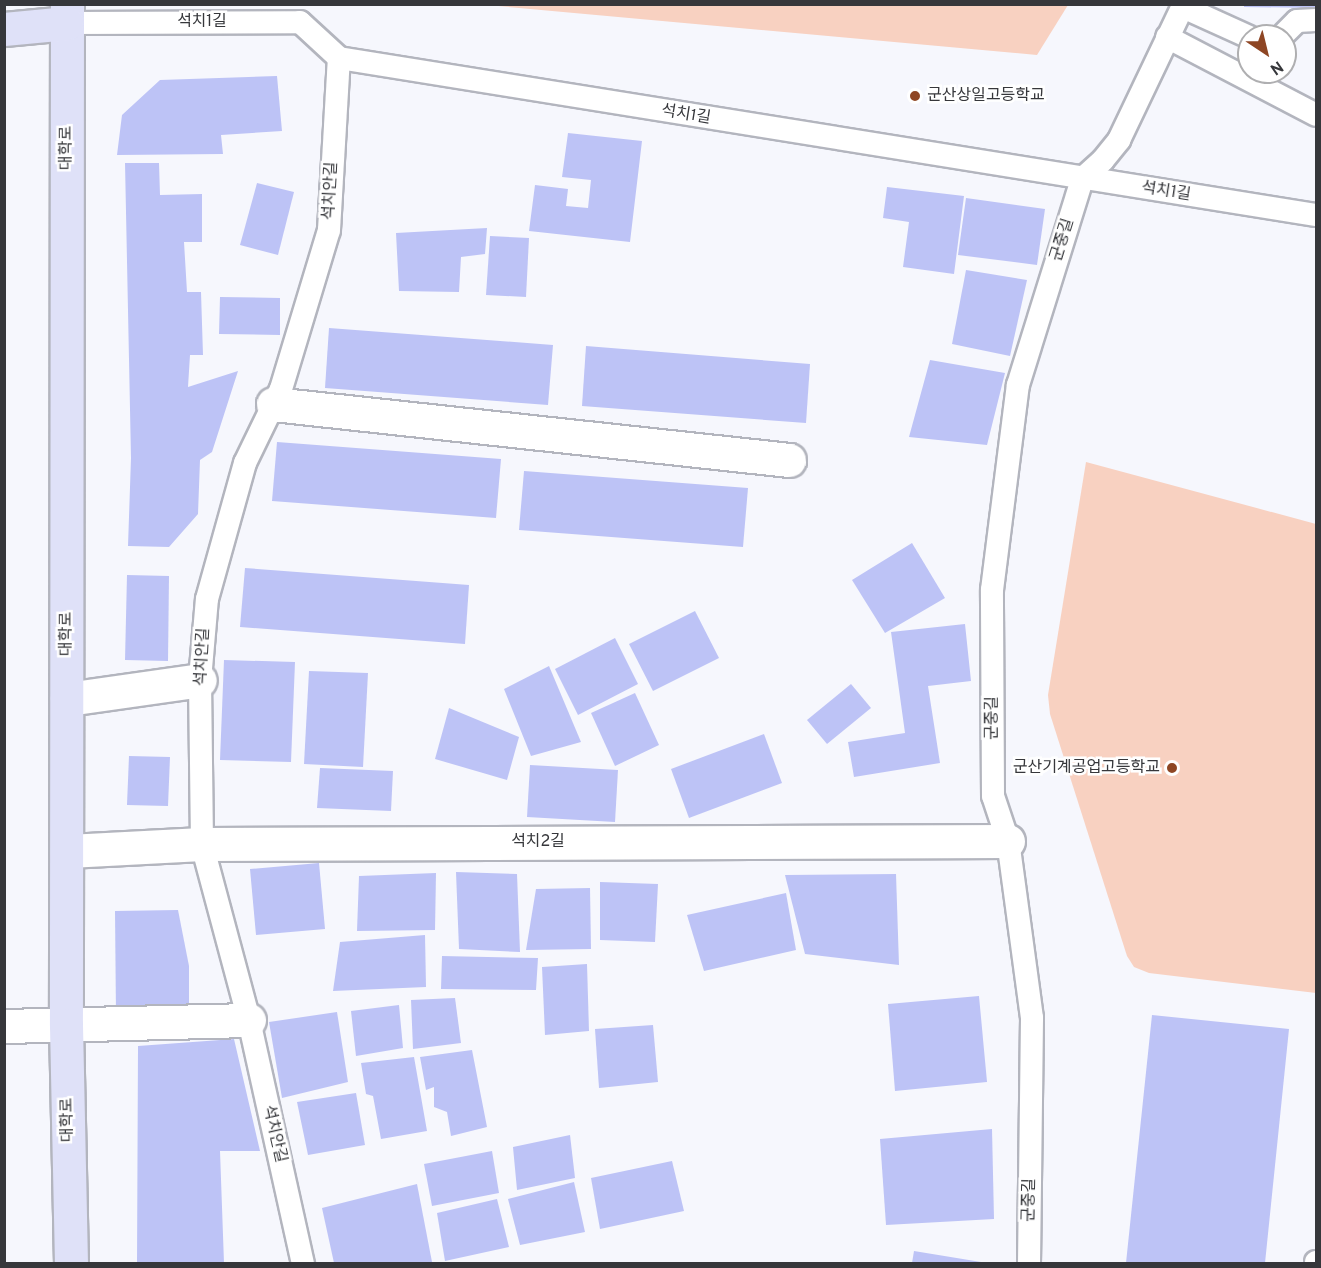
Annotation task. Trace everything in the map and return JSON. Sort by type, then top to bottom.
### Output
[{"type":"street","points":[[4,28],[67,14]]},
{"type":"street","name":"대학로","points":[[67,14],[68,851],[66,1025],[71,1263]]},
{"type":"street","points":[[273,404],[789,460]]},
{"type":"street","points":[[67,699],[200,680]]},
{"type":"street","name":"석치2길","points":[[68,851],[202,844],[1008,841]]},
{"type":"street","points":[[4,1026],[249,1020]]},
{"type":"lane","points":[[1082,180],[1119,140],[1184,6],[1237,31]]},
{"type":"lane","name":"석치1길","points":[[67,14],[300,22],[339,58],[1082,180],[1317,215]]},
{"type":"lane","points":[[1294,24],[1297,21],[1317,20]]},
{"type":"lane","points":[[1167,37],[1317,115]]},
{"type":"lane","name":"석치안길","points":[[303,1263],[249,1020],[202,844],[200,680],[207,598],[245,463],[281,389],[329,230],[339,58]]},
{"type":"lane","name":"군중길","points":[[1029,1263],[1032,1018],[1008,841],[993,796],[992,590],[1018,385],[1082,180]]},
{"type":"shaded area","points":[[1068,4],[1037,55],[487,5]]},
{"type":"shaded area","points":[[1086,462],[1316,524],[1316,993],[1149,973],[1134,967],[1127,956],[1050,714],[1048,695]]},
{"type":"building","points":[[1244,4],[1316,4],[1316,8],[1244,7]]},
{"type":"building","points":[[277,76],[282,131],[221,135],[223,154],[117,155],[122,115],[160,80]]},
{"type":"building","points":[[568,133],[642,141],[630,242],[529,231],[535,185],[568,189],[566,206],[588,208],[591,180],[562,177]]},
{"type":"building","points":[[125,163],[159,163],[160,195],[202,194],[202,242],[184,242],[187,292],[201,292],[203,355],[190,355],[188,387],[238,371],[212,452],[200,460],[198,514],[169,547],[128,546],[131,458]]},
{"type":"building","points":[[257,183],[294,192],[278,255],[240,245]]},
{"type":"building","points":[[887,187],[964,196],[954,274],[903,267],[909,222],[883,218]]},
{"type":"building","points":[[966,198],[1045,209],[1037,265],[958,255]]},
{"type":"building","points":[[487,228],[485,254],[461,257],[459,292],[399,291],[396,233]]},
{"type":"building","points":[[490,236],[529,238],[526,297],[486,295]]},
{"type":"building","points":[[966,270],[1027,280],[1010,356],[952,344]]},
{"type":"building","points":[[220,297],[280,298],[280,335],[219,334]]},
{"type":"building","points":[[329,328],[553,345],[548,405],[325,388]]},
{"type":"building","points":[[586,346],[810,364],[806,423],[582,406]]},
{"type":"building","points":[[930,360],[1005,373],[987,445],[909,437]]},
{"type":"building","points":[[277,442],[501,459],[496,518],[272,501]]},
{"type":"building","points":[[524,471],[748,488],[743,547],[519,530]]},
{"type":"building","points":[[912,543],[945,598],[885,633],[852,580]]},
{"type":"building","points":[[245,568],[469,585],[465,644],[240,627]]},
{"type":"building","points":[[127,575],[169,576],[168,661],[125,660]]},
{"type":"building","points":[[695,611],[719,658],[653,691],[629,644]]},
{"type":"building","points":[[965,624],[971,681],[928,686],[940,763],[854,777],[848,742],[905,733],[891,632]]},
{"type":"building","points":[[615,638],[638,684],[578,715],[555,669]]},
{"type":"building","points":[[224,660],[295,662],[291,762],[220,760]]},
{"type":"building","points":[[549,666],[581,742],[531,756],[504,689]]},
{"type":"building","points":[[309,671],[368,673],[363,767],[304,764]]},
{"type":"building","points":[[851,684],[871,708],[827,744],[807,720]]},
{"type":"building","points":[[635,693],[659,745],[615,766],[591,713]]},
{"type":"building","points":[[449,708],[519,737],[507,780],[435,759]]},
{"type":"building","points":[[764,734],[782,783],[689,818],[671,769]]},
{"type":"building","points":[[129,756],[170,757],[168,806],[127,805]]},
{"type":"building","points":[[530,765],[618,770],[615,822],[527,817]]},
{"type":"building","points":[[320,768],[393,771],[391,811],[317,808]]},
{"type":"building","points":[[319,863],[325,929],[256,935],[250,869]]},
{"type":"building","points":[[456,872],[517,874],[520,952],[459,949]]},
{"type":"building","points":[[436,873],[435,930],[357,931],[359,876]]},
{"type":"building","points":[[896,874],[899,965],[805,954],[785,875]]},
{"type":"building","points":[[600,882],[658,884],[655,942],[600,940]]},
{"type":"building","points":[[590,888],[591,949],[526,950],[536,889]]},
{"type":"building","points":[[786,893],[796,950],[704,971],[687,915]]},
{"type":"building","points":[[178,910],[189,966],[189,1016],[116,1016],[115,911]]},
{"type":"building","points":[[425,935],[426,987],[333,991],[340,942]]},
{"type":"building","points":[[442,956],[538,958],[536,990],[441,989]]},
{"type":"building","points":[[587,964],[589,1031],[545,1035],[542,967]]},
{"type":"building","points":[[979,996],[987,1082],[895,1091],[888,1004]]},
{"type":"building","points":[[455,998],[461,1043],[413,1049],[411,1000]]},
{"type":"building","points":[[399,1005],[403,1048],[356,1056],[351,1011]]},
{"type":"building","points":[[337,1012],[348,1082],[282,1098],[269,1022]]},
{"type":"building","points":[[1152,1015],[1289,1029],[1265,1263],[1126,1263]]},
{"type":"building","points":[[653,1025],[658,1082],[599,1088],[595,1029]]},
{"type":"building","points":[[234,1039],[260,1151],[220,1151],[224,1263],[137,1263],[138,1046]]},
{"type":"building","points":[[472,1050],[487,1127],[451,1136],[447,1112],[434,1107],[434,1087],[426,1090],[420,1057]]},
{"type":"building","points":[[414,1057],[427,1131],[381,1139],[373,1096],[366,1094],[361,1063]]},
{"type":"building","points":[[356,1093],[365,1145],[308,1155],[297,1102]]},
{"type":"building","points":[[992,1129],[994,1219],[886,1225],[880,1139]]},
{"type":"building","points":[[570,1135],[575,1178],[517,1190],[513,1147]]},
{"type":"building","points":[[492,1151],[499,1193],[432,1206],[424,1164]]},
{"type":"building","points":[[672,1161],[684,1211],[600,1229],[591,1178]]},
{"type":"building","points":[[574,1182],[585,1232],[520,1245],[508,1199]]},
{"type":"building","points":[[417,1184],[432,1262],[334,1263],[322,1208]]},
{"type":"building","points":[[497,1199],[509,1247],[445,1261],[437,1213]]},
{"type":"building","points":[[914,1251],[981,1262],[912,1263]]},
{"type":"place","name":"군산상일고등학교","points":[[915,96]]},
{"type":"place","name":"군산기계공업고등학교","points":[[1172,768]]}]
